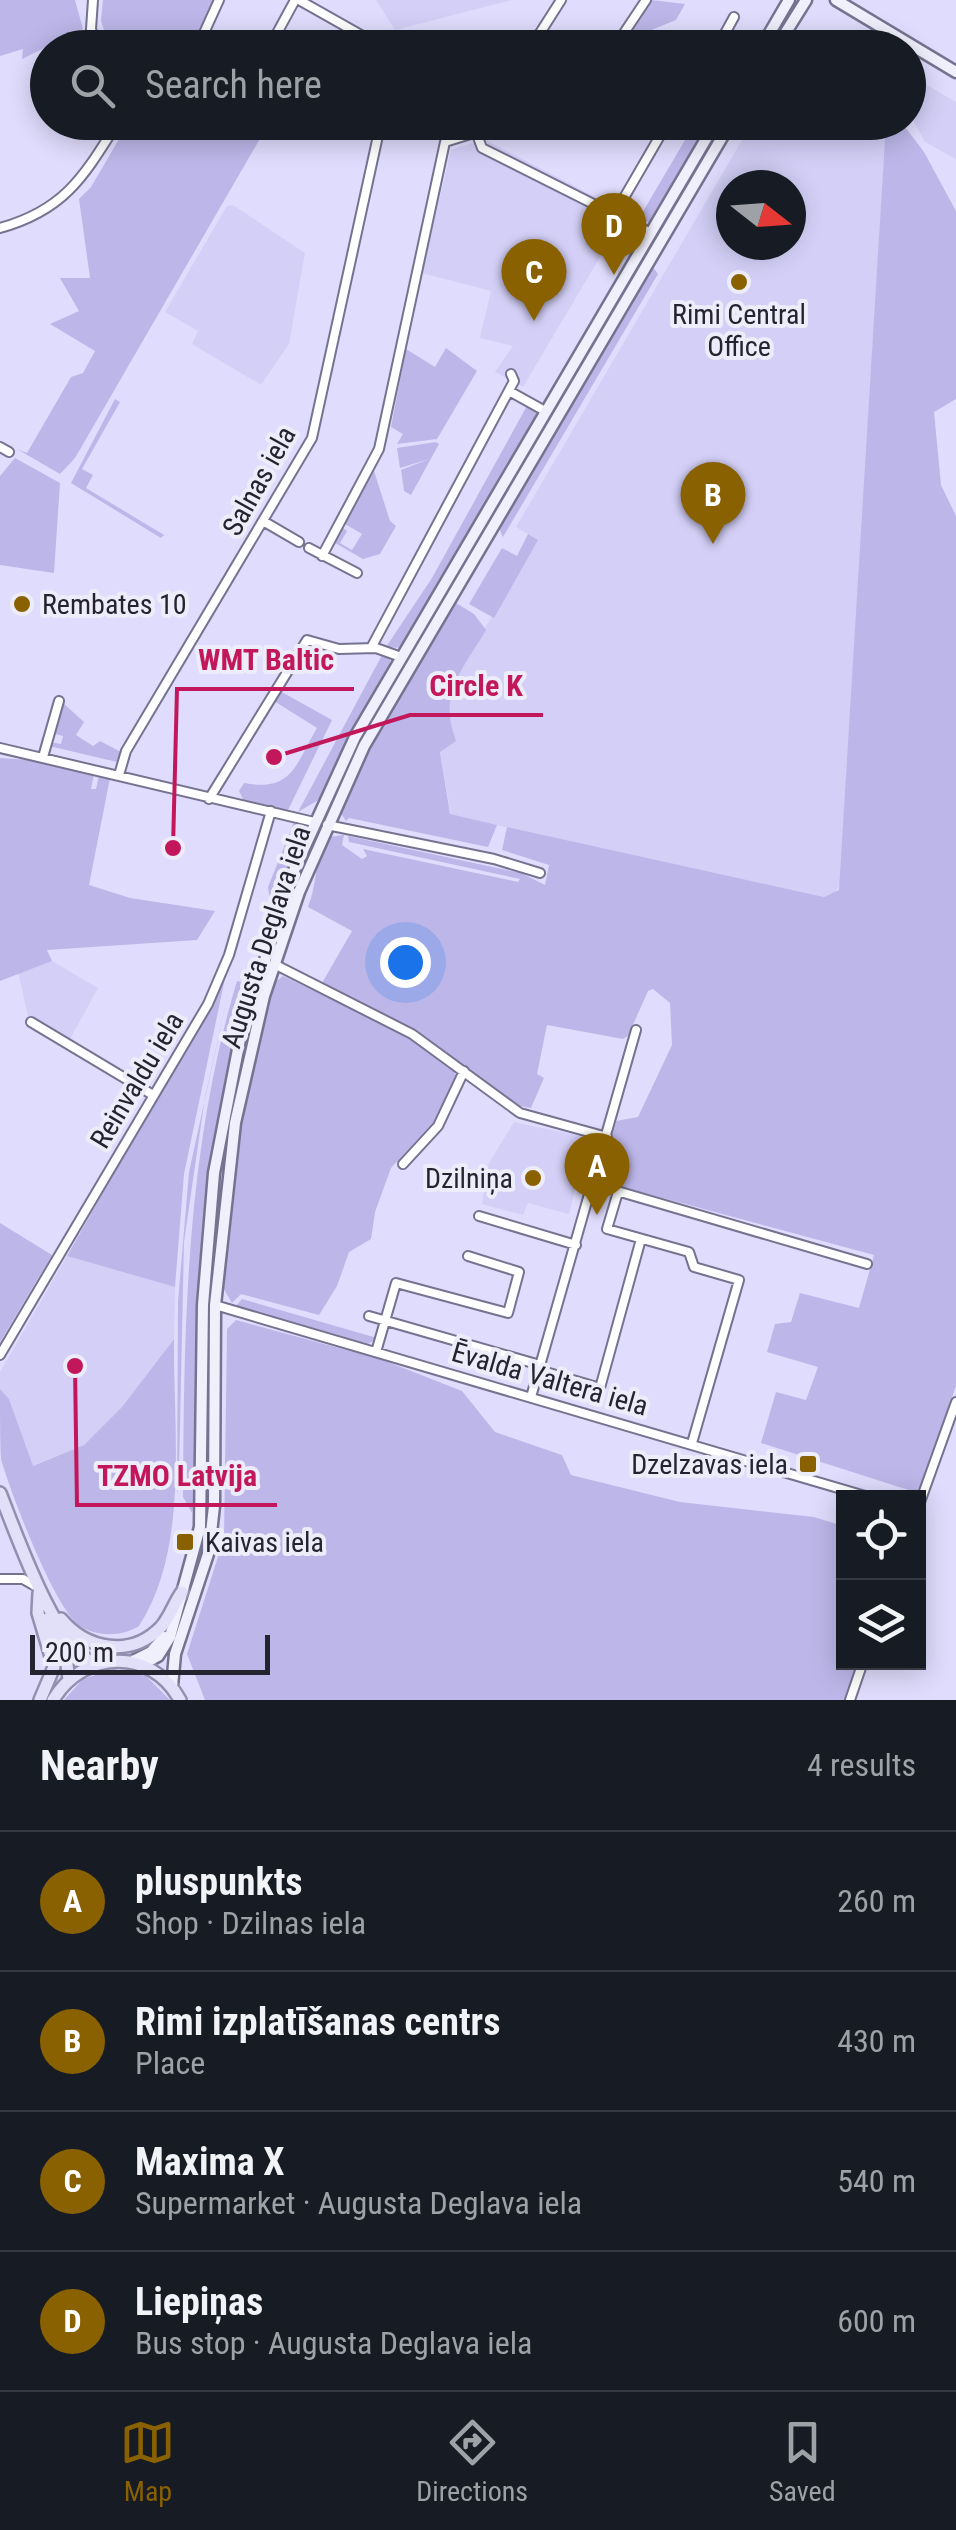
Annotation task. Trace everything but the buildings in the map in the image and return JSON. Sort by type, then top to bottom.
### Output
[{"type":"main road","points":[[772,30],[789,0]]},
{"type":"main road","points":[[787,30],[806,0]]},
{"type":"main road","points":[[836,0],[886,30]]},
{"type":"main road","points":[[926,54],[956,72]]},
{"type":"main road","name":"Augusta Deglava iela","points":[[172,1686],[174,1654],[209,1551],[214,1506],[215,1304],[234,1123],[274,964],[327,824],[401,658],[706,140]]},
{"type":"main road","name":"Augusta Deglava iela","points":[[137,1663],[155,1648],[174,1619],[200,1526],[204,1287],[222,1120],[265,952],[314,822],[720,140]]},
{"type":"main road","points":[[0,1493],[66,1652],[69,1679]]},
{"type":"main road","points":[[51,1616],[80,1637],[103,1646],[122,1647],[159,1629],[182,1592]]},
{"type":"main road","points":[[40,1594],[38,1613],[54,1668],[40,1700]]},
{"type":"main road","points":[[51,1616],[71,1645],[94,1664]]},
{"type":"main road","points":[[51,1616],[62,1664],[56,1695]]},
{"type":"main road","points":[[56,1695],[69,1679],[94,1664],[137,1663],[172,1686],[180,1700]]},
{"type":"street","points":[[91,30],[93,0]]},
{"type":"street","points":[[205,30],[219,0]]},
{"type":"street","points":[[280,30],[297,0],[351,30]]},
{"type":"street","points":[[542,30],[561,0]]},
{"type":"street","points":[[626,30],[646,0]]},
{"type":"street","points":[[726,30],[734,17]]},
{"type":"street","points":[[0,228],[45,210],[76,187],[106,140]]},
{"type":"street","name":"Salnas iela","points":[[118,775],[126,751],[315,427],[377,140]]},
{"type":"street","points":[[322,556],[379,449],[445,142],[451,140]]},
{"type":"street","points":[[479,140],[482,148],[651,234]]},
{"type":"street","points":[[614,215],[658,140]]},
{"type":"street","points":[[371,648],[510,390],[512,374]]},
{"type":"street","points":[[510,390],[545,411]]},
{"type":"street","points":[[0,447],[10,452]]},
{"type":"street","points":[[263,521],[282,538],[299,542]]},
{"type":"street","points":[[309,548],[357,574]]},
{"type":"street","points":[[209,799],[306,640],[338,649],[371,648],[401,658]]},
{"type":"street","points":[[42,757],[59,701]]},
{"type":"street","points":[[0,748],[314,822]]},
{"type":"street","name":"Reinvaldu iela","points":[[0,1354],[219,982],[271,811]]},
{"type":"street","points":[[327,824],[540,873]]},
{"type":"street","points":[[274,964],[412,1034],[520,1113],[606,1137]]},
{"type":"street","points":[[31,1022],[153,1095]]},
{"type":"street","points":[[531,1397],[636,1030]]},
{"type":"street","points":[[402,1164],[438,1126],[464,1071]]},
{"type":"street","points":[[593,1184],[867,1264]]},
{"type":"street","points":[[618,1192],[606,1229],[689,1252],[694,1266],[740,1280],[692,1443]]},
{"type":"street","points":[[479,1216],[576,1245]]},
{"type":"street","points":[[369,1316],[600,1388],[641,1239]]},
{"type":"street","points":[[396,1283],[508,1313],[519,1272],[468,1256]]},
{"type":"street","points":[[376,1352],[400,1270]]},
{"type":"street","name":"Ēvalda Valtera iela","points":[[215,1304],[846,1490]]},
{"type":"street","points":[[924,1490],[956,1402]]},
{"type":"street","points":[[13,1578],[23,1566],[24,1553]]},
{"type":"street","points":[[0,1580],[13,1578],[40,1594]]},
{"type":"street","points":[[850,1700],[860,1670]]},
{"type":"shaded area","points":[[0,0],[75,0],[83,29],[30,30],[30,55],[22,59],[23,49],[0,56]]},
{"type":"shaded area","points":[[103,0],[214,0],[199,30],[104,30]]},
{"type":"shaded area","points":[[376,0],[512,0],[395,30]]},
{"type":"shaded area","points":[[651,0],[685,4],[676,20],[651,30],[632,28]]},
{"type":"shaded area","points":[[926,84],[956,102],[956,159],[925,142]]},
{"type":"shaded area","points":[[118,140],[259,140],[75,458],[60,474],[17,449],[27,453],[71,377],[83,373],[95,351],[50,324],[79,311],[60,278],[90,278],[79,199],[91,187]]},
{"type":"shaded area","points":[[486,140],[626,213],[523,387],[495,372],[513,346],[480,338],[491,291],[422,273],[451,150]]},
{"type":"shaded area","points":[[685,140],[700,140],[651,222],[638,220]]},
{"type":"shaded area","points":[[742,140],[885,140],[842,881],[835,893],[824,897],[451,815],[434,715],[537,539],[516,527],[716,185],[716,260],[806,260],[806,170],[725,170]]},
{"type":"shaded area","points":[[885,140],[915,140],[956,211],[956,399],[934,412],[941,485],[956,516],[956,1386],[919,1490],[761,1443],[776,1392],[806,1400],[818,1367],[767,1352],[775,1324],[791,1322],[800,1293],[859,1308],[874,1255],[600,1181],[616,1121],[638,1117],[672,1045],[670,1003],[653,989],[648,991],[628,1036],[623,1039],[547,1025],[537,1074],[544,1078],[531,1108],[519,1106],[426,1038],[322,983],[352,931],[308,907],[324,845],[329,837],[344,835],[342,845],[362,859],[367,856],[363,849],[518,882],[520,879],[349,842],[348,836],[521,873],[545,885],[549,865],[502,850],[507,827],[824,897],[839,890]]},
{"type":"shaded area","points":[[233,205],[305,253],[289,344],[261,385],[192,344],[198,331],[165,312],[227,206]]},
{"type":"shaded area","points":[[652,266],[658,274],[503,537],[498,526]]},
{"type":"shaded area","points":[[446,348],[477,371],[437,439],[397,444],[403,434],[391,427],[406,349],[435,367]]},
{"type":"shaded area","points":[[115,399],[120,402],[82,469],[93,475],[86,488],[164,535],[161,538],[71,483]]},
{"type":"shaded area","points":[[528,404],[538,415],[401,648],[386,647],[432,578]]},
{"type":"shaded area","points":[[439,444],[411,495],[404,491],[401,470],[429,459],[400,468],[397,448]]},
{"type":"shaded area","points":[[15,458],[60,483],[54,573],[0,565],[0,476]]},
{"type":"shaded area","points":[[373,468],[390,521],[396,526],[380,554],[363,559],[335,543],[343,528],[347,531],[340,543],[352,550],[362,534],[345,524]]},
{"type":"shaded area","points":[[528,534],[538,540],[494,618],[469,604],[502,548],[517,556]]},
{"type":"shaded area","points":[[456,603],[474,614],[486,630],[461,670],[451,696],[451,724],[456,741],[440,752],[450,814],[497,825],[488,847],[349,818],[346,821],[340,812],[380,729]]},
{"type":"shaded area","points":[[382,655],[390,659],[390,668],[320,799],[298,812]]},
{"type":"shaded area","points":[[280,691],[332,720],[288,810],[244,801],[239,791],[244,783],[273,783],[291,773],[317,728],[274,701]]},
{"type":"shaded area","points":[[63,703],[84,722],[76,735],[93,746],[100,741],[121,752],[117,762],[49,746],[50,742],[61,744],[63,736],[52,733]]},
{"type":"shaded area","points":[[0,758],[94,774],[91,789],[96,789],[99,776],[110,778],[89,885],[130,898],[215,911],[197,940],[47,950],[52,961],[0,981]]},
{"type":"shaded area","points":[[294,822],[300,829],[301,842],[275,909],[271,907],[268,887]]},
{"type":"shaded area","points":[[280,924],[251,1032],[221,1170],[209,1306],[209,1511],[203,1552],[169,1650],[201,1552],[206,1511],[207,1306],[219,1170],[248,1032]]},
{"type":"shaded area","points":[[52,961],[98,988],[69,1041],[29,1020],[18,972]]},
{"type":"shaded area","points":[[253,966],[208,1179],[201,1257],[197,1477],[192,1513],[183,1497],[184,1432],[187,1302],[198,1173],[220,1045],[237,981],[246,983]]},
{"type":"shaded area","points":[[283,976],[412,1038],[454,1070],[457,1079],[440,1115],[391,1168],[375,1212],[371,1239],[349,1252],[337,1286],[319,1315],[241,1294],[232,1303],[222,1286],[237,1142],[274,983]]},
{"type":"shaded area","points":[[225,978],[184,1174],[175,1287],[67,1256]]},
{"type":"shaded area","points":[[204,1102],[184,1242],[177,1495],[178,1302],[189,1172]]},
{"type":"shaded area","name":"Dzilniņa","points":[[514,1122],[588,1138],[569,1214],[528,1203],[523,1215],[482,1204],[489,1163]]},
{"type":"shaded area","points":[[0,1223],[52,1255],[0,1342]]},
{"type":"shaded area","points":[[67,1256],[175,1287],[174,1339],[122,1407],[84,1445],[32,1466],[9,1399],[0,1389],[0,1372]]},
{"type":"shaded area","points":[[242,1299],[377,1338],[368,1344],[236,1306]]},
{"type":"shaded area","points":[[236,1320],[383,1360],[462,1391],[495,1432],[562,1455],[571,1475],[680,1502],[814,1517],[836,1524],[836,1670],[855,1670],[844,1700],[205,1700],[187,1654],[224,1538],[227,1329]]},
{"type":"shaded area","points":[[174,1339],[175,1487],[166,1560],[155,1595],[139,1626],[117,1634],[94,1632],[80,1626],[58,1598],[23,1522],[1,1459],[0,1389],[9,1399],[33,1466],[84,1445],[122,1407]]},
{"type":"shaded area","points":[[114,1669],[146,1676],[170,1700],[64,1700],[83,1679]]},
{"type":"place","name":"Liepiņas","points":[[614,275]]},
{"type":"place","name":"Rimi Central Office","points":[[739,282]]},
{"type":"place","name":"Maxima X","points":[[534,321]]},
{"type":"place","name":"Rimi izplatīšanas centrs","points":[[713,544]]},
{"type":"place","name":"Rembates 10","points":[[22,604]]},
{"type":"place","name":"Circle K","points":[[274,757]]},
{"type":"place","name":"WMT Baltic","points":[[173,848]]},
{"type":"place","name":"Dzilniņa","points":[[533,1178]]},
{"type":"place","name":"pluspunkts","points":[[597,1215]]},
{"type":"place","name":"TZMO Latvija","points":[[75,1366]]},
{"type":"place","name":"Dzelzavas iela","points":[[808,1464]]},
{"type":"place","name":"Kaivas iela","points":[[185,1542]]}]
